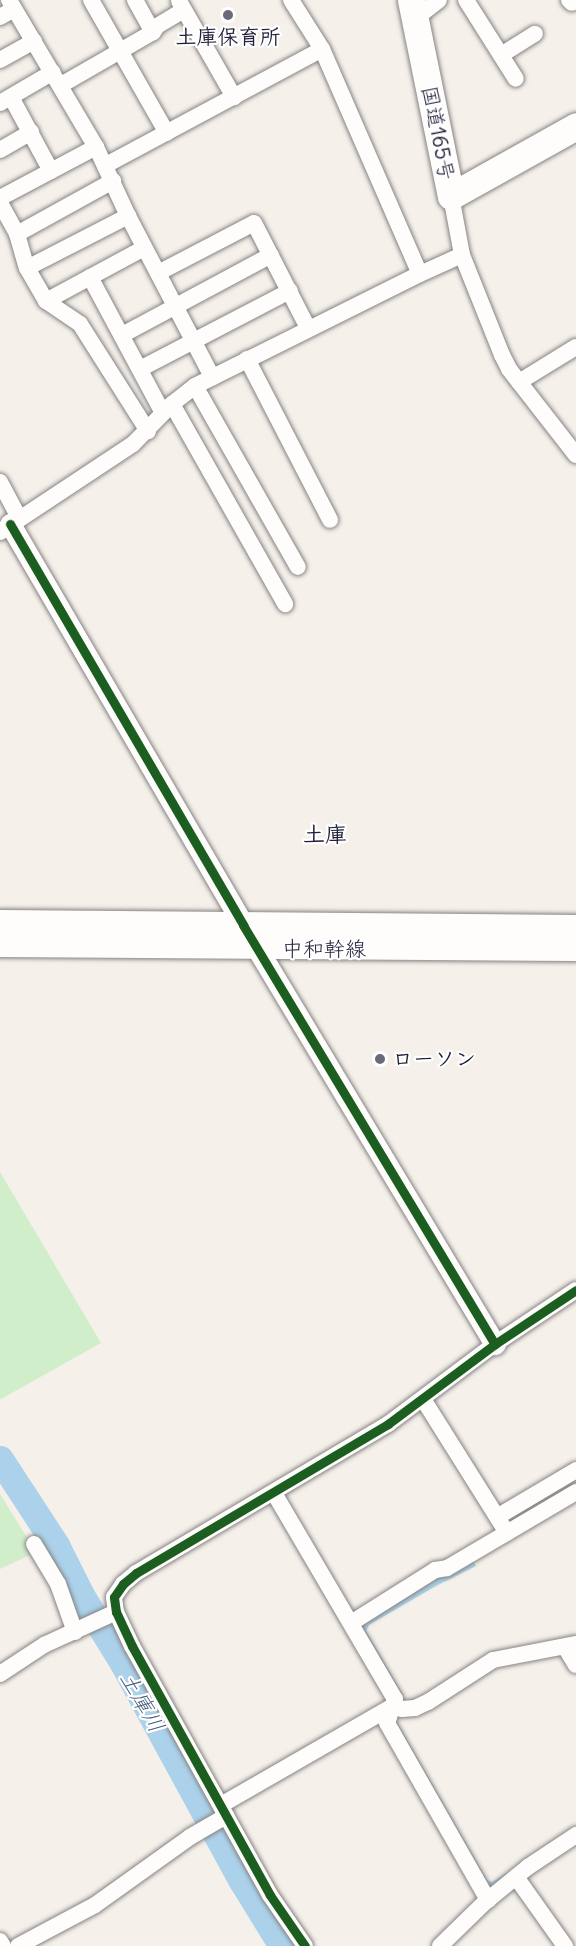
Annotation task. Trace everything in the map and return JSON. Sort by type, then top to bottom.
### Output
[{"type":"highway","name":"国道165号","points":[[413,9],[451,196],[576,126]]},
{"type":"main road","name":"中和幹線","points":[[0,922],[576,927]]},
{"type":"main road","name":"中和幹線","points":[[0,945],[257,949],[576,949]]},
{"type":"street","points":[[91,0],[167,133]]},
{"type":"street","points":[[135,0],[153,32]]},
{"type":"street","points":[[291,0],[322,49],[420,274]]},
{"type":"street","points":[[413,9],[439,0]]},
{"type":"street","points":[[466,0],[516,79]]},
{"type":"street","points":[[51,171],[31,132],[6,100],[120,51],[153,32],[181,5],[234,97]]},
{"type":"street","points":[[8,8],[34,41],[106,165],[128,216],[212,377]]},
{"type":"street","points":[[501,55],[535,34]]},
{"type":"street","points":[[0,60],[34,41]]},
{"type":"street","points":[[106,165],[322,49]]},
{"type":"street","points":[[0,150],[31,132]]},
{"type":"street","points":[[0,198],[96,147]]},
{"type":"street","points":[[17,234],[113,181]]},
{"type":"street","points":[[451,196],[462,255],[502,355],[519,382],[576,455]]},
{"type":"street","points":[[0,204],[17,234],[27,268],[46,301],[80,324],[148,430]]},
{"type":"street","points":[[27,268],[128,216]]},
{"type":"street","points":[[158,273],[254,223],[308,328]]},
{"type":"street","points":[[46,301],[144,248]]},
{"type":"street","points":[[122,335],[271,255]]},
{"type":"street","points":[[10,524],[133,444],[195,386],[308,328],[462,255]]},
{"type":"street","points":[[90,277],[140,369],[168,409],[285,604]]},
{"type":"street","points":[[140,369],[290,291]]},
{"type":"street","points":[[519,382],[576,347]]},
{"type":"street","points":[[247,358],[330,520]]},
{"type":"street","points":[[195,386],[298,567]]},
{"type":"street","points":[[0,482],[10,524],[257,949],[495,1344]]},
{"type":"street","points":[[305,1946],[270,1895],[116,1611],[114,1597],[123,1584],[136,1573],[354,1446],[423,1399],[495,1344],[576,1290]]},
{"type":"street","points":[[423,1399],[507,1533]]},
{"type":"street","points":[[497,1517],[576,1470]]},
{"type":"street","points":[[351,1623],[435,1570],[447,1568],[576,1492]]},
{"type":"street","points":[[274,1493],[395,1699],[387,1723],[488,1900]]},
{"type":"street","points":[[34,1544],[58,1584],[75,1632]]},
{"type":"street","points":[[0,1674],[44,1645],[116,1611]]},
{"type":"street","points":[[18,1946],[95,1905],[224,1810],[393,1706],[415,1708],[428,1702],[494,1659],[570,1646],[576,1665]]},
{"type":"street","points":[[440,1946],[488,1900],[576,1834]]},
{"type":"street","points":[[516,1877],[565,1946]]},
{"type":"street","points":[[0,1941],[3,1946]]},
{"type":"green space","points":[[0,1172],[101,1343],[1,1399],[0,1399]]},
{"type":"green space","points":[[0,1494],[36,1552],[0,1569]]},
{"type":"water","points":[[472,1559],[476,1566],[436,1586],[369,1625],[366,1631],[403,1695],[397,1692],[358,1625],[435,1575]]},
{"type":"water","points":[[395,1719],[487,1880],[492,1882],[515,1868],[490,1893],[392,1721]]},
{"type":"waterway","name":"土庫川","points":[[0,1459],[56,1545],[81,1595],[123,1663],[242,1881],[282,1946]]},
{"type":"cycle path","points":[[10,524],[243,925],[495,1344]]},
{"type":"cycle path","points":[[305,1946],[270,1895],[132,1646],[116,1612],[114,1597],[123,1584],[136,1573],[388,1424],[495,1344],[576,1290]]},
{"type":"place","name":"土庫保育所","points":[[228,15]]},
{"type":"place","name":"ローソン","points":[[380,1059]]},
{"type":"district","name":"土庫","points":[[325,835]]}]
